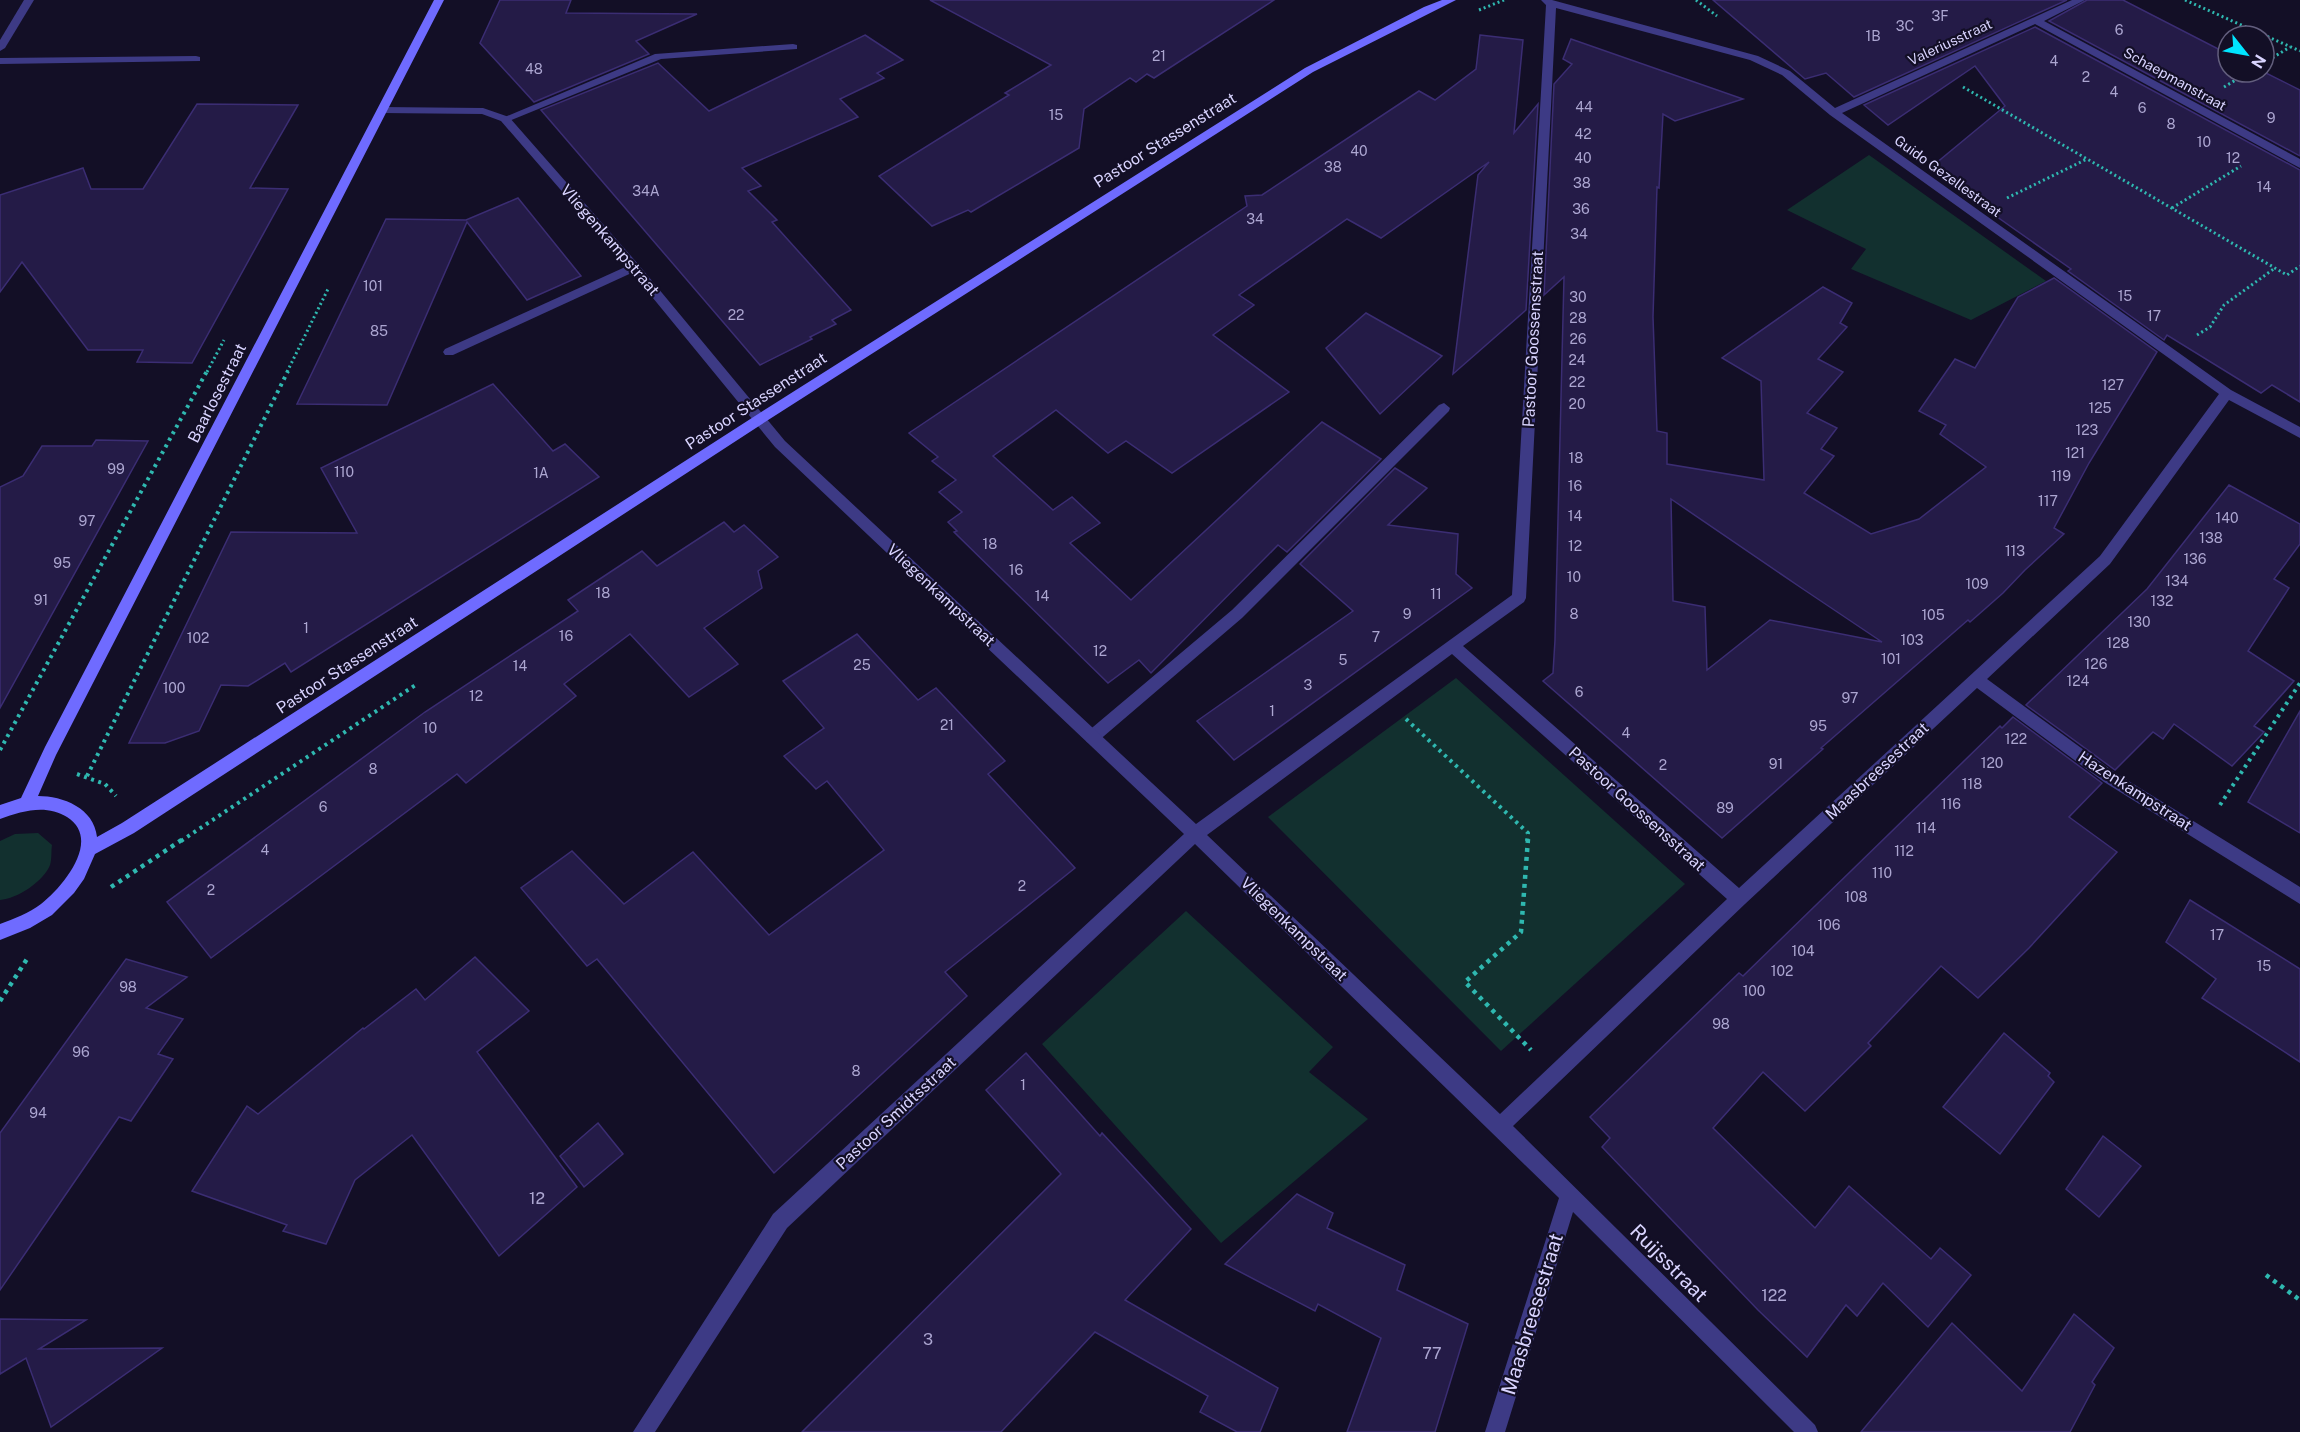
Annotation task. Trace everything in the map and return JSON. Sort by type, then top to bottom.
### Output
[{"type":"street","points":[[0,48],[29,0]]},
{"type":"street","name":"Baarlosestraat","points":[[27,802],[47,759],[439,0]]},
{"type":"street","name":"Pastoor Stassenstraat","points":[[89,849],[128,828],[760,419],[1309,70],[1428,9],[1451,0]]},
{"type":"street","name":"Valeriusstraat","points":[[1834,113],[2080,0]]},
{"type":"street","name":"Guido Gezellestraat","points":[[1548,2],[1754,57],[1786,73],[1834,113],[2227,393],[2300,433]]},
{"type":"street","name":"Pastoor Goossensstraat","points":[[1195,834],[1519,598],[1548,2]]},
{"type":"street","name":"Schaepmanstraat","points":[[2035,20],[2300,164]]},
{"type":"street","points":[[382,110],[483,111],[505,119],[659,56],[793,48]]},
{"type":"street","points":[[0,61],[196,59]]},
{"type":"street","name":"Vliegenkampstraat","points":[[505,119],[634,267],[788,452],[1195,834],[1500,1126]]},
{"type":"street","points":[[449,352],[634,267]]},
{"type":"street","name":"Maasbreesestraat","points":[[1500,1126],[1739,899],[2105,560],[2227,393]]},
{"type":"street","points":[[1092,737],[1237,614],[1444,408]]},
{"type":"street","name":"Pastoor Goossensstraat","points":[[1454,647],[1739,899]]},
{"type":"street","name":"Hazenkampstraat","points":[[1976,679],[2109,777],[2300,896]]},
{"type":"street","points":[[0,812],[27,802],[55,803],[76,812],[85,821],[90,834],[89,849],[81,871],[65,893],[45,911],[22,924],[0,932]]},
{"type":"street","name":"Pastoor Smidtsstraat","points":[[644,1432],[780,1221],[1195,834]]},
{"type":"street","name":"Ruijsstraat","points":[[1500,1126],[1808,1432]]},
{"type":"street","name":"Maasbreesestraat","points":[[1495,1432],[1569,1195]]},
{"type":"path","points":[[2185,0],[2300,51]]},
{"type":"path","points":[[2276,55],[2290,46]]},
{"type":"path","points":[[1931,68],[2288,275],[2300,266]]},
{"type":"path","points":[[2172,208],[2271,148]]},
{"type":"path","points":[[1976,214],[2087,159]]},
{"type":"path","points":[[2168,351],[2210,327],[2224,305],[2275,268]]},
{"type":"path","points":[[87,776],[332,282]]},
{"type":"path","name":"Baarlosestraat","points":[[0,750],[229,330]]},
{"type":"path","points":[[2201,834],[2300,683]]},
{"type":"path","points":[[1384,698],[1528,833],[1521,932],[1465,982],[1555,1074]]},
{"type":"path","points":[[0,1002],[31,952]]},
{"type":"path","points":[[2266,1275],[2300,1300]]},
{"type":"green space","points":[[1869,155],[2046,281],[1971,320],[1851,269],[1866,249],[1787,210]]},
{"type":"green space","points":[[1456,678],[1685,884],[1501,1051],[1268,817]]},
{"type":"green space","points":[[38,833],[52,845],[51,863],[47,871],[29,888],[0,900],[0,841],[15,834]]},
{"type":"green space","points":[[1186,911],[1333,1047],[1309,1072],[1368,1119],[1221,1243],[1042,1044]]},
{"type":"building","points":[[500,0],[571,0],[566,13],[697,14],[636,41],[649,54],[534,102],[480,43]]},
{"type":"building","points":[[930,0],[1274,0],[1154,78],[1147,74],[1136,82],[1130,78],[1084,109],[1079,148],[971,212],[968,210],[932,226],[879,176],[1009,95],[1005,93],[1051,65]]},
{"type":"building","points":[[1713,0],[2067,0],[1854,97],[1826,73],[1805,79]]},
{"type":"building","points":[[2087,0],[2123,0],[2216,48],[2216,84],[2276,84],[2276,78],[2300,90],[2300,156],[2049,21]]},
{"type":"building","points":[[2035,27],[2300,170],[2300,402],[2272,385],[2261,393],[2167,335],[2164,340],[2068,271],[2071,269],[1929,169],[2005,106],[1975,66],[1888,125],[1864,105]]},
{"type":"building","points":[[865,35],[903,60],[877,73],[884,78],[840,99],[858,117],[742,168],[761,186],[748,191],[777,220],[772,222],[851,310],[832,320],[836,324],[810,337],[812,339],[760,365],[541,110],[658,63],[709,111]]},
{"type":"building","points":[[1480,35],[1523,40],[1514,133],[1538,104],[1526,310],[1453,374],[1478,175],[1489,162],[1381,238],[1347,219],[1239,295],[1254,305],[1213,335],[1289,392],[1172,473],[1126,441],[1108,453],[1056,410],[993,456],[1053,510],[1072,497],[1100,523],[1070,543],[1131,600],[1322,422],[1381,459],[1287,552],[1278,545],[1151,673],[1139,660],[1108,683],[954,532],[957,531],[948,522],[962,512],[939,492],[956,480],[932,461],[938,457],[909,433],[1247,206],[1245,196],[1262,195],[1419,91],[1435,100],[1476,69]]},
{"type":"building","points":[[1571,39],[1743,99],[1675,121],[1663,114],[1659,188],[1657,187],[1653,317],[1657,431],[1667,433],[1667,464],[1764,480],[1761,381],[1722,358],[1823,287],[1852,303],[1840,323],[1847,327],[1818,359],[1843,372],[1807,413],[1837,428],[1821,449],[1834,456],[1804,493],[1871,534],[1919,519],[1986,467],[1940,434],[1946,425],[1919,411],[1955,359],[1975,368],[2018,297],[2054,278],[2157,352],[2089,463],[2054,528],[2064,534],[2003,593],[1970,622],[1968,620],[1821,748],[1823,749],[1722,838],[1543,681],[1553,673],[1555,640],[1564,277],[1544,295],[1554,84],[1572,64],[1563,59]],"holes":[[[1671,499],[1882,642],[1770,620],[1707,670],[1705,607],[1673,601]]]},
{"type":"building","points":[[197,104],[298,105],[250,188],[288,189],[192,363],[137,362],[143,350],[88,350],[22,262],[0,292],[0,195],[83,168],[91,189],[143,189]]},
{"type":"building","points":[[518,198],[581,276],[527,300],[467,222],[387,405],[297,404],[386,219],[466,220]]},
{"type":"building","points":[[1366,313],[1442,356],[1380,414],[1326,348]]},
{"type":"building","points":[[493,384],[553,451],[565,444],[599,477],[291,672],[285,663],[248,686],[221,685],[199,731],[165,743],[129,743],[231,532],[357,533],[321,468]]},
{"type":"building","points":[[96,440],[148,441],[0,708],[0,487],[23,476],[42,446],[92,446]]},
{"type":"building","points":[[1395,468],[1427,488],[1388,525],[1458,534],[1456,574],[1472,588],[1234,760],[1197,721],[1353,611],[1300,564]]},
{"type":"building","points":[[2229,485],[2300,524],[2300,544],[2274,579],[2289,588],[2248,651],[2294,681],[2254,726],[2264,732],[2232,766],[2174,724],[2163,739],[2153,732],[2115,770],[2026,705],[2147,589]]},
{"type":"building","points":[[724,522],[734,532],[744,525],[778,557],[758,571],[762,588],[704,628],[738,664],[689,697],[630,634],[564,684],[576,696],[466,783],[457,774],[211,958],[167,902],[425,712],[578,611],[568,600],[642,551],[657,566]]},
{"type":"building","points":[[857,634],[918,700],[936,688],[1005,761],[988,774],[1075,868],[945,972],[967,996],[774,1173],[597,959],[587,966],[521,888],[572,851],[624,904],[693,852],[769,935],[884,850],[827,781],[816,789],[784,756],[824,728],[783,681]]},
{"type":"building","points":[[2300,711],[2300,833],[2248,802]]},
{"type":"building","points":[[2013,717],[2102,783],[2069,817],[2117,852],[2029,948],[1978,998],[1941,966],[1868,1043],[1871,1046],[1805,1111],[1763,1072],[1713,1128],[1815,1228],[1849,1186],[1931,1259],[1940,1248],[1971,1275],[1928,1327],[1883,1283],[1857,1316],[1846,1305],[1807,1357],[1758,1310],[1602,1147],[1610,1138],[1590,1117],[1739,973],[1743,976],[2000,726],[2002,728]]},
{"type":"building","points":[[2190,900],[2300,969],[2300,1062],[2202,998],[2216,979],[2166,942]]},
{"type":"building","points":[[475,957],[529,1011],[477,1052],[577,1187],[499,1256],[412,1135],[355,1180],[326,1244],[283,1231],[287,1225],[192,1191],[247,1106],[258,1114],[363,1028],[416,989],[425,1000]]},
{"type":"building","points":[[126,959],[187,977],[146,1008],[183,1019],[158,1054],[173,1059],[131,1121],[119,1117],[0,1290],[0,1133]]},
{"type":"building","points":[[2004,1033],[2050,1073],[2048,1076],[2054,1082],[2000,1154],[1943,1107]]},
{"type":"building","points":[[1026,1053],[1100,1136],[1102,1133],[1191,1229],[1125,1300],[1278,1388],[1260,1432],[1237,1432],[1200,1412],[1208,1396],[1095,1332],[1001,1432],[802,1432],[1061,1174],[986,1090]]},
{"type":"building","points":[[598,1123],[623,1154],[584,1187],[560,1156]]},
{"type":"building","points":[[2103,1136],[2141,1166],[2099,1217],[2066,1189]]},
{"type":"building","points":[[1297,1194],[1333,1213],[1327,1228],[1405,1265],[1397,1290],[1468,1324],[1435,1432],[1347,1432],[1381,1338],[1318,1304],[1315,1311],[1225,1264]]},
{"type":"building","points":[[2074,1314],[2114,1348],[2092,1382],[2095,1385],[2070,1432],[1861,1432],[1952,1323],[2022,1391]]},
{"type":"building","points":[[0,1319],[86,1320],[39,1349],[162,1348],[51,1427],[26,1358],[0,1374]]}]
